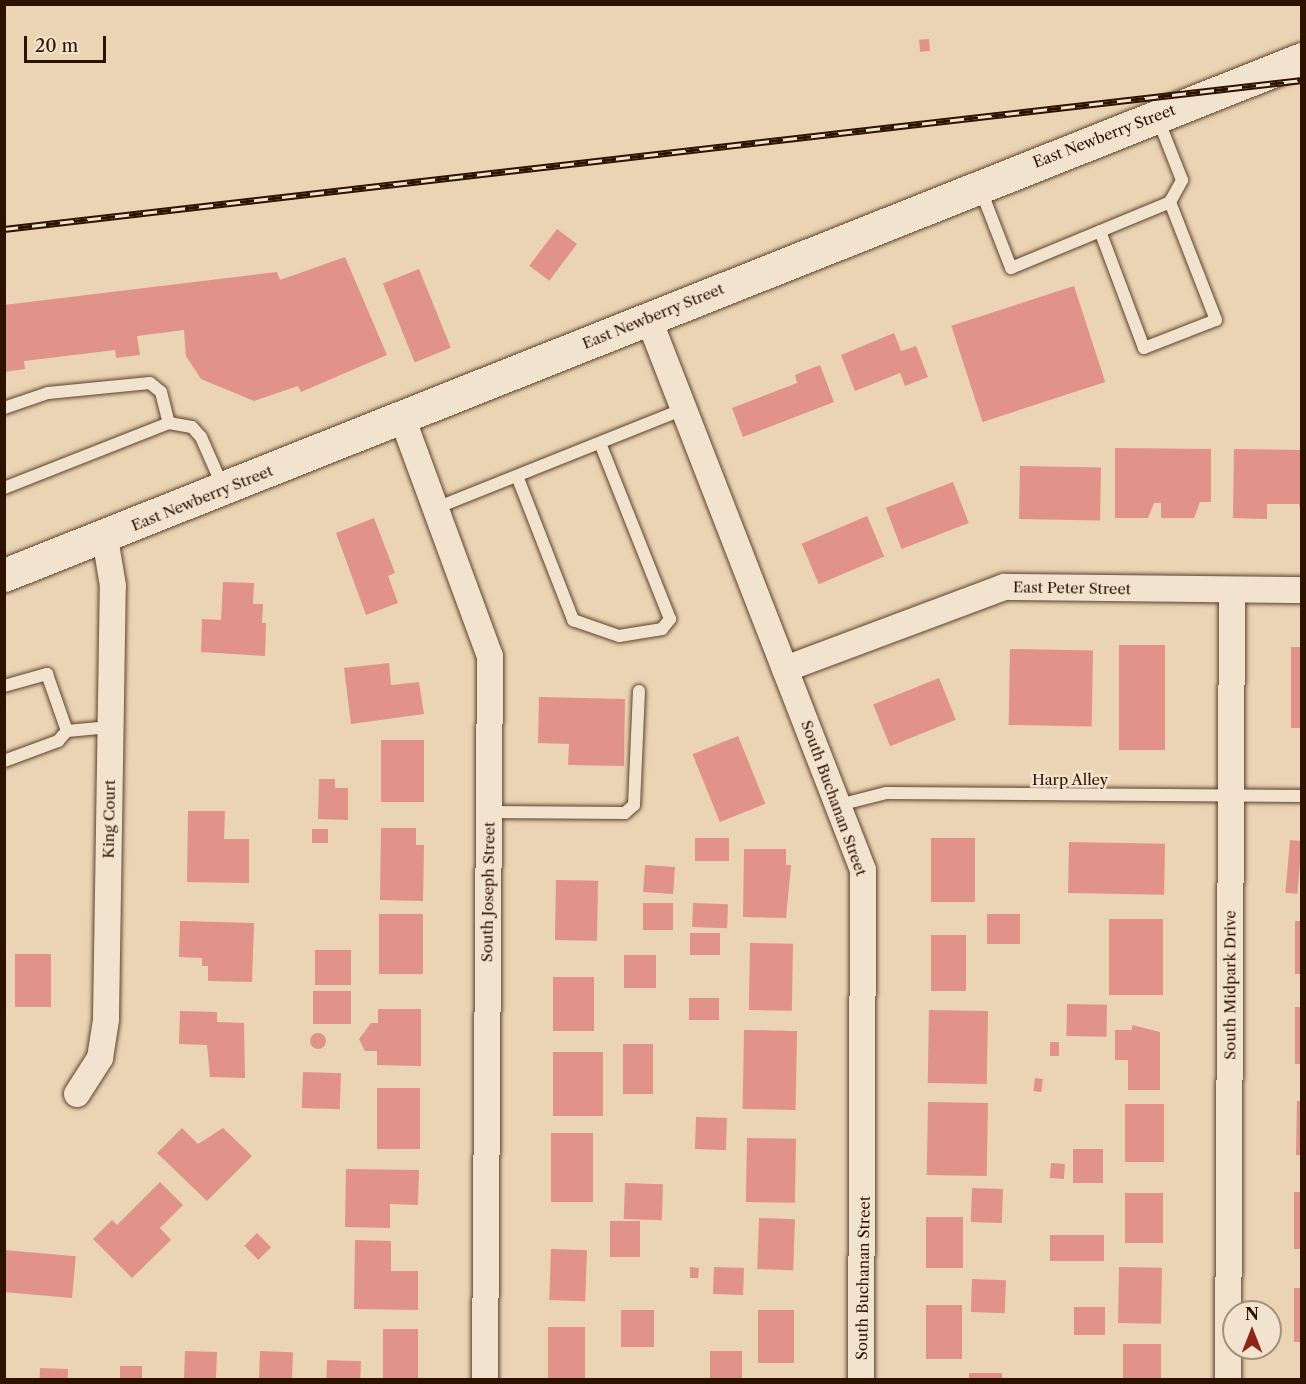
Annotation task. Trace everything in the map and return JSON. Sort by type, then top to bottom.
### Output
[{"type":"main road","name":"East Newberry Street","points":[[4,575],[105,538],[223,488],[403,420],[648,317],[978,184],[1302,59]]},
{"type":"street","name":"South Buchanan Street","points":[[648,317],[863,870],[867,902],[861,1380]]},
{"type":"street","name":"South Joseph Street","points":[[403,420],[490,656],[485,1380]]},
{"type":"street","name":"King Court","points":[[77,1094],[100,1058],[106,1019],[113,586],[105,538]]},
{"type":"street","name":"East Peter Street","points":[[785,669],[1004,587],[1302,590]]},
{"type":"street","name":"South Midpark Drive","points":[[1228,1380],[1232,590]]},
{"type":"lane","points":[[978,184],[1011,268],[1170,202],[1182,180],[1157,116]]},
{"type":"lane","points":[[1100,231],[1144,348],[1216,320],[1170,202]]},
{"type":"lane","points":[[4,408],[48,393],[150,383],[161,392],[169,423]]},
{"type":"lane","points":[[436,508],[684,409]]},
{"type":"lane","points":[[4,488],[169,423],[192,427],[201,437],[223,488]]},
{"type":"lane","points":[[517,476],[573,620],[619,636],[662,629],[670,619],[600,443]]},
{"type":"lane","points":[[4,686],[47,674],[67,731]]},
{"type":"lane","points":[[489,812],[626,813],[634,805],[639,691]]},
{"type":"lane","points":[[4,761],[58,741],[67,731],[110,727]]},
{"type":"lane","name":"Harp Alley","points":[[839,805],[886,793],[1302,796]]},
{"type":"building","points":[[929,39],[930,51],[920,52],[919,40]]},
{"type":"building","points":[[557,229],[577,244],[549,281],[529,266]]},
{"type":"building","points":[[345,257],[387,355],[301,392],[298,386],[254,401],[201,379],[186,356],[184,330],[137,336],[140,355],[116,358],[115,350],[24,361],[25,369],[4,372],[4,305],[277,272],[280,280]]},
{"type":"building","points":[[419,269],[451,348],[415,362],[383,284]]},
{"type":"building","points":[[1074,286],[1105,382],[983,422],[951,326]]},
{"type":"building","points":[[894,333],[901,351],[916,346],[928,377],[905,386],[900,373],[855,391],[841,355]]},
{"type":"building","points":[[820,365],[834,402],[743,437],[732,408],[797,383],[795,375]]},
{"type":"building","points":[[1115,448],[1211,449],[1211,502],[1200,502],[1194,518],[1161,518],[1161,503],[1154,503],[1148,518],[1115,518]]},
{"type":"building","points":[[1234,449],[1302,450],[1302,519],[1299,504],[1267,504],[1267,519],[1233,518]]},
{"type":"building","points":[[1020,466],[1101,467],[1100,520],[1019,519]]},
{"type":"building","points":[[953,482],[969,523],[902,549],[886,508]]},
{"type":"building","points":[[867,516],[884,557],[819,584],[802,544]]},
{"type":"building","points":[[374,518],[395,573],[388,576],[398,603],[366,615],[336,533]]},
{"type":"building","points":[[223,582],[254,583],[253,604],[263,604],[262,623],[266,623],[265,656],[201,652],[202,619],[221,620]]},
{"type":"building","points":[[1119,645],[1165,645],[1165,750],[1119,750]]},
{"type":"building","points":[[1291,647],[1302,647],[1302,728],[1291,728]]},
{"type":"building","points":[[1010,649],[1093,650],[1092,726],[1009,725]]},
{"type":"building","points":[[389,663],[391,685],[419,682],[424,714],[351,724],[344,668]]},
{"type":"building","points":[[939,678],[956,720],[890,746],[873,705]]},
{"type":"building","points":[[539,697],[625,699],[624,766],[568,765],[569,744],[538,743]]},
{"type":"building","points":[[738,736],[765,804],[720,822],[693,754]]},
{"type":"building","points":[[381,740],[424,740],[424,802],[381,802]]},
{"type":"building","points":[[319,779],[335,779],[335,788],[348,788],[348,820],[318,819]]},
{"type":"building","points":[[188,811],[225,811],[224,839],[249,839],[249,883],[187,882]]},
{"type":"building","points":[[381,828],[416,828],[416,845],[424,845],[423,901],[380,900]]},
{"type":"building","points":[[312,829],[328,829],[328,843],[312,843]]},
{"type":"building","points":[[695,838],[729,838],[729,861],[695,861]]},
{"type":"building","points":[[931,838],[975,838],[975,902],[931,902]]},
{"type":"building","points":[[1290,840],[1302,841],[1297,894],[1285,893]]},
{"type":"building","points":[[1069,842],[1165,844],[1164,895],[1068,893]]},
{"type":"building","points":[[744,849],[786,849],[786,865],[791,865],[786,918],[743,917]]},
{"type":"building","points":[[645,865],[675,867],[673,894],[643,892]]},
{"type":"building","points":[[556,880],[598,881],[597,941],[555,940]]},
{"type":"building","points":[[643,903],[673,903],[673,930],[643,930]]},
{"type":"building","points":[[693,903],[728,904],[727,928],[692,927]]},
{"type":"building","points":[[379,914],[423,914],[423,974],[379,974]]},
{"type":"building","points":[[987,914],[1020,914],[1020,944],[987,944]]},
{"type":"building","points":[[1109,919],[1163,919],[1163,995],[1109,995]]},
{"type":"building","points":[[180,921],[254,923],[252,982],[208,981],[208,966],[202,966],[202,958],[179,957]]},
{"type":"building","points":[[1295,921],[1302,921],[1302,974],[1295,974]]},
{"type":"building","points":[[690,933],[720,933],[720,955],[690,955]]},
{"type":"building","points":[[931,935],[966,935],[966,991],[931,991]]},
{"type":"building","points":[[750,943],[793,944],[792,1011],[749,1010]]},
{"type":"building","points":[[315,950],[351,950],[351,985],[315,985]]},
{"type":"building","points":[[15,954],[51,954],[51,1007],[15,1007]]},
{"type":"building","points":[[624,955],[656,955],[656,988],[624,988]]},
{"type":"building","points":[[553,977],[594,977],[594,1031],[553,1031]]},
{"type":"building","points":[[313,991],[351,991],[351,1024],[313,1024]]},
{"type":"building","points":[[689,998],[719,998],[719,1020],[689,1020]]},
{"type":"building","points":[[1067,1004],[1107,1005],[1106,1037],[1066,1036]]},
{"type":"building","points":[[1295,1007],[1302,1007],[1302,1064],[1295,1064]]},
{"type":"building","points":[[378,1009],[421,1009],[421,1066],[377,1065],[377,1051],[365,1051],[359,1039],[371,1023],[378,1023]]},
{"type":"building","points":[[929,1010],[988,1011],[987,1084],[928,1083]]},
{"type":"building","points":[[180,1011],[217,1012],[217,1022],[244,1023],[245,1078],[210,1077],[207,1045],[179,1044]]},
{"type":"building","points":[[1132,1025],[1160,1032],[1160,1090],[1128,1090],[1128,1060],[1115,1060],[1115,1030],[1132,1030]]},
{"type":"building","points":[[744,1030],[797,1031],[796,1110],[743,1109]]},
{"type":"building","points":[[315,1033],[321,1033],[326,1041],[324,1047],[315,1049],[310,1044],[310,1038]]},
{"type":"building","points":[[1050,1042],[1059,1042],[1059,1056],[1050,1056]]},
{"type":"building","points":[[623,1044],[653,1044],[653,1094],[623,1094]]},
{"type":"building","points":[[553,1052],[603,1052],[603,1116],[553,1116]]},
{"type":"building","points":[[303,1072],[341,1073],[340,1109],[302,1108]]},
{"type":"building","points":[[1035,1078],[1043,1079],[1041,1092],[1033,1091]]},
{"type":"building","points":[[377,1088],[420,1088],[420,1149],[377,1149]]},
{"type":"building","points":[[1297,1101],[1302,1101],[1302,1155],[1296,1155]]},
{"type":"building","points":[[928,1102],[988,1103],[987,1176],[927,1175]]},
{"type":"building","points":[[1125,1104],[1164,1104],[1164,1162],[1125,1162]]},
{"type":"building","points":[[696,1117],[727,1118],[726,1150],[695,1149]]},
{"type":"building","points":[[182,1128],[198,1144],[223,1128],[252,1156],[207,1201],[157,1153]]},
{"type":"building","points":[[551,1133],[593,1133],[593,1202],[551,1202]]},
{"type":"building","points":[[747,1138],[796,1139],[795,1203],[746,1202]]},
{"type":"building","points":[[1073,1149],[1103,1149],[1103,1183],[1073,1183]]},
{"type":"building","points":[[1051,1163],[1065,1164],[1064,1179],[1050,1178]]},
{"type":"building","points":[[346,1169],[419,1170],[418,1205],[390,1204],[390,1228],[345,1227]]},
{"type":"building","points":[[160,1182],[183,1205],[160,1228],[171,1240],[132,1278],[93,1239],[112,1220],[117,1225]]},
{"type":"building","points":[[625,1183],[663,1184],[662,1220],[624,1219]]},
{"type":"building","points":[[972,1188],[1003,1189],[1002,1223],[971,1222]]},
{"type":"building","points":[[1294,1192],[1302,1192],[1302,1249],[1294,1249]]},
{"type":"building","points":[[1125,1193],[1163,1193],[1163,1243],[1125,1243]]},
{"type":"building","points":[[926,1217],[963,1217],[963,1268],[926,1268]]},
{"type":"building","points":[[759,1218],[795,1219],[793,1270],[757,1269]]},
{"type":"building","points":[[610,1221],[640,1221],[640,1257],[610,1257]]},
{"type":"building","points":[[257,1233],[271,1247],[258,1260],[244,1246]]},
{"type":"building","points":[[1050,1235],[1104,1235],[1104,1261],[1050,1261]]},
{"type":"building","points":[[355,1240],[391,1241],[391,1271],[418,1271],[418,1310],[354,1309]]},
{"type":"building","points":[[551,1249],[587,1250],[585,1301],[549,1300]]},
{"type":"building","points":[[4,1250],[76,1256],[72,1298],[4,1292]]},
{"type":"building","points":[[690,1267],[699,1268],[698,1278],[690,1278]]},
{"type":"building","points":[[714,1267],[744,1268],[743,1295],[713,1294]]},
{"type":"building","points":[[1119,1267],[1162,1268],[1161,1324],[1118,1323]]},
{"type":"building","points":[[972,1279],[1006,1280],[1005,1313],[971,1312]]},
{"type":"building","points":[[1294,1288],[1302,1288],[1302,1342],[1294,1342]]},
{"type":"building","points":[[926,1305],[962,1305],[962,1359],[926,1359]]},
{"type":"building","points":[[1074,1307],[1105,1307],[1105,1335],[1074,1335]]},
{"type":"building","points":[[621,1310],[654,1310],[654,1347],[621,1347]]},
{"type":"building","points":[[758,1310],[794,1310],[794,1363],[758,1363]]},
{"type":"building","points":[[548,1327],[585,1327],[585,1380],[548,1380]]},
{"type":"building","points":[[383,1329],[418,1329],[418,1379],[383,1379]]},
{"type":"building","points":[[1123,1344],[1161,1344],[1161,1380],[1123,1380]]},
{"type":"building","points":[[185,1351],[217,1352],[216,1380],[184,1380]]},
{"type":"building","points":[[260,1351],[293,1352],[292,1380],[259,1380]]},
{"type":"building","points":[[710,1351],[742,1351],[742,1380],[710,1380]]},
{"type":"building","points":[[327,1360],[361,1361],[360,1380],[326,1380]]},
{"type":"building","points":[[120,1366],[142,1366],[142,1380],[120,1380]]},
{"type":"building","points":[[40,1368],[68,1369],[68,1380],[40,1380]]},
{"type":"building","points":[[969,1373],[1002,1373],[1002,1380],[969,1380]]},
{"type":"railway","points":[[4,229],[1302,80]]}]
